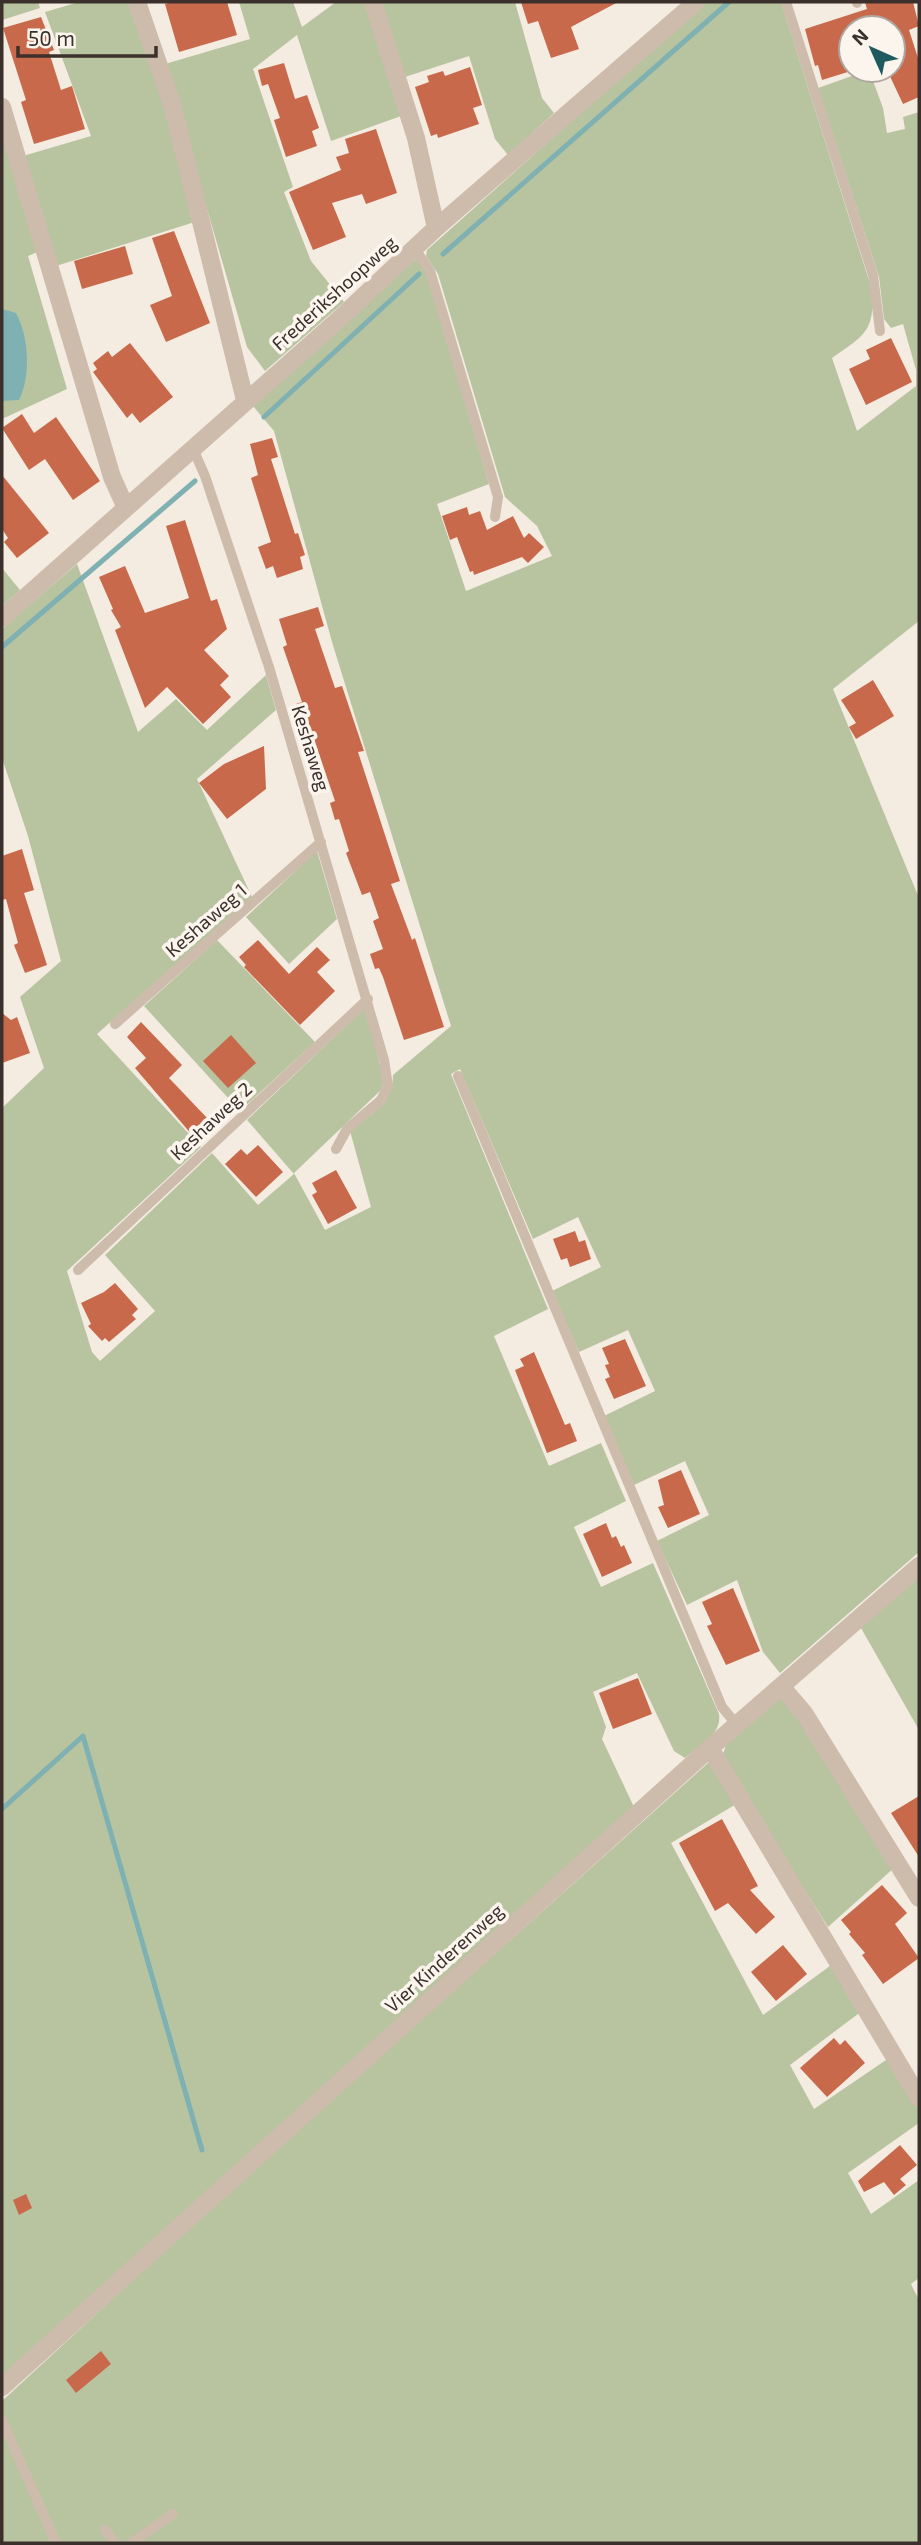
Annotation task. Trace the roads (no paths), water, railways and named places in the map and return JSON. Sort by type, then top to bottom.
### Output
[{"type":"street","points":[[137,2],[172,104],[245,400]]},
{"type":"street","points":[[373,2],[416,138],[436,228]]},
{"type":"street","name":"Frederikshoopweg","points":[[2,618],[436,228],[695,2]]},
{"type":"street","points":[[2,107],[112,477],[126,508]]},
{"type":"street","name":"Vier Kinderenweg","points":[[2,2387],[710,1748],[919,1566]]},
{"type":"street","points":[[781,1686],[804,1713],[919,1898]]},
{"type":"street","points":[[710,1748],[919,2098]]},
{"type":"lane","points":[[786,2],[873,275],[880,331]]},
{"type":"lane","points":[[415,249],[430,271],[498,497],[495,517]]},
{"type":"lane","name":"Keshaweg","points":[[193,449],[205,476],[269,667],[384,1060],[388,1086],[381,1100],[347,1129],[336,1149]]},
{"type":"lane","name":"Keshaweg 1","points":[[115,1024],[321,842]]},
{"type":"lane","name":"Keshaweg 2","points":[[78,1270],[368,999]]},
{"type":"lane","points":[[458,1076],[722,1707],[737,1725]]},
{"type":"lane","points":[[2,2420],[56,2543]]},
{"type":"lane","points":[[131,2543],[173,2514]]},
{"type":"lane","points":[[106,2530],[116,2543]]},
{"type":"water","points":[[2,309],[16,313],[24,333],[27,368],[19,400],[2,401]]},
{"type":"waterway","points":[[443,254],[729,2]]},
{"type":"waterway","points":[[264,417],[419,274]]},
{"type":"waterway","points":[[2,647],[195,481]]},
{"type":"waterway","points":[[2,1809],[83,1736],[202,2150]]}]
